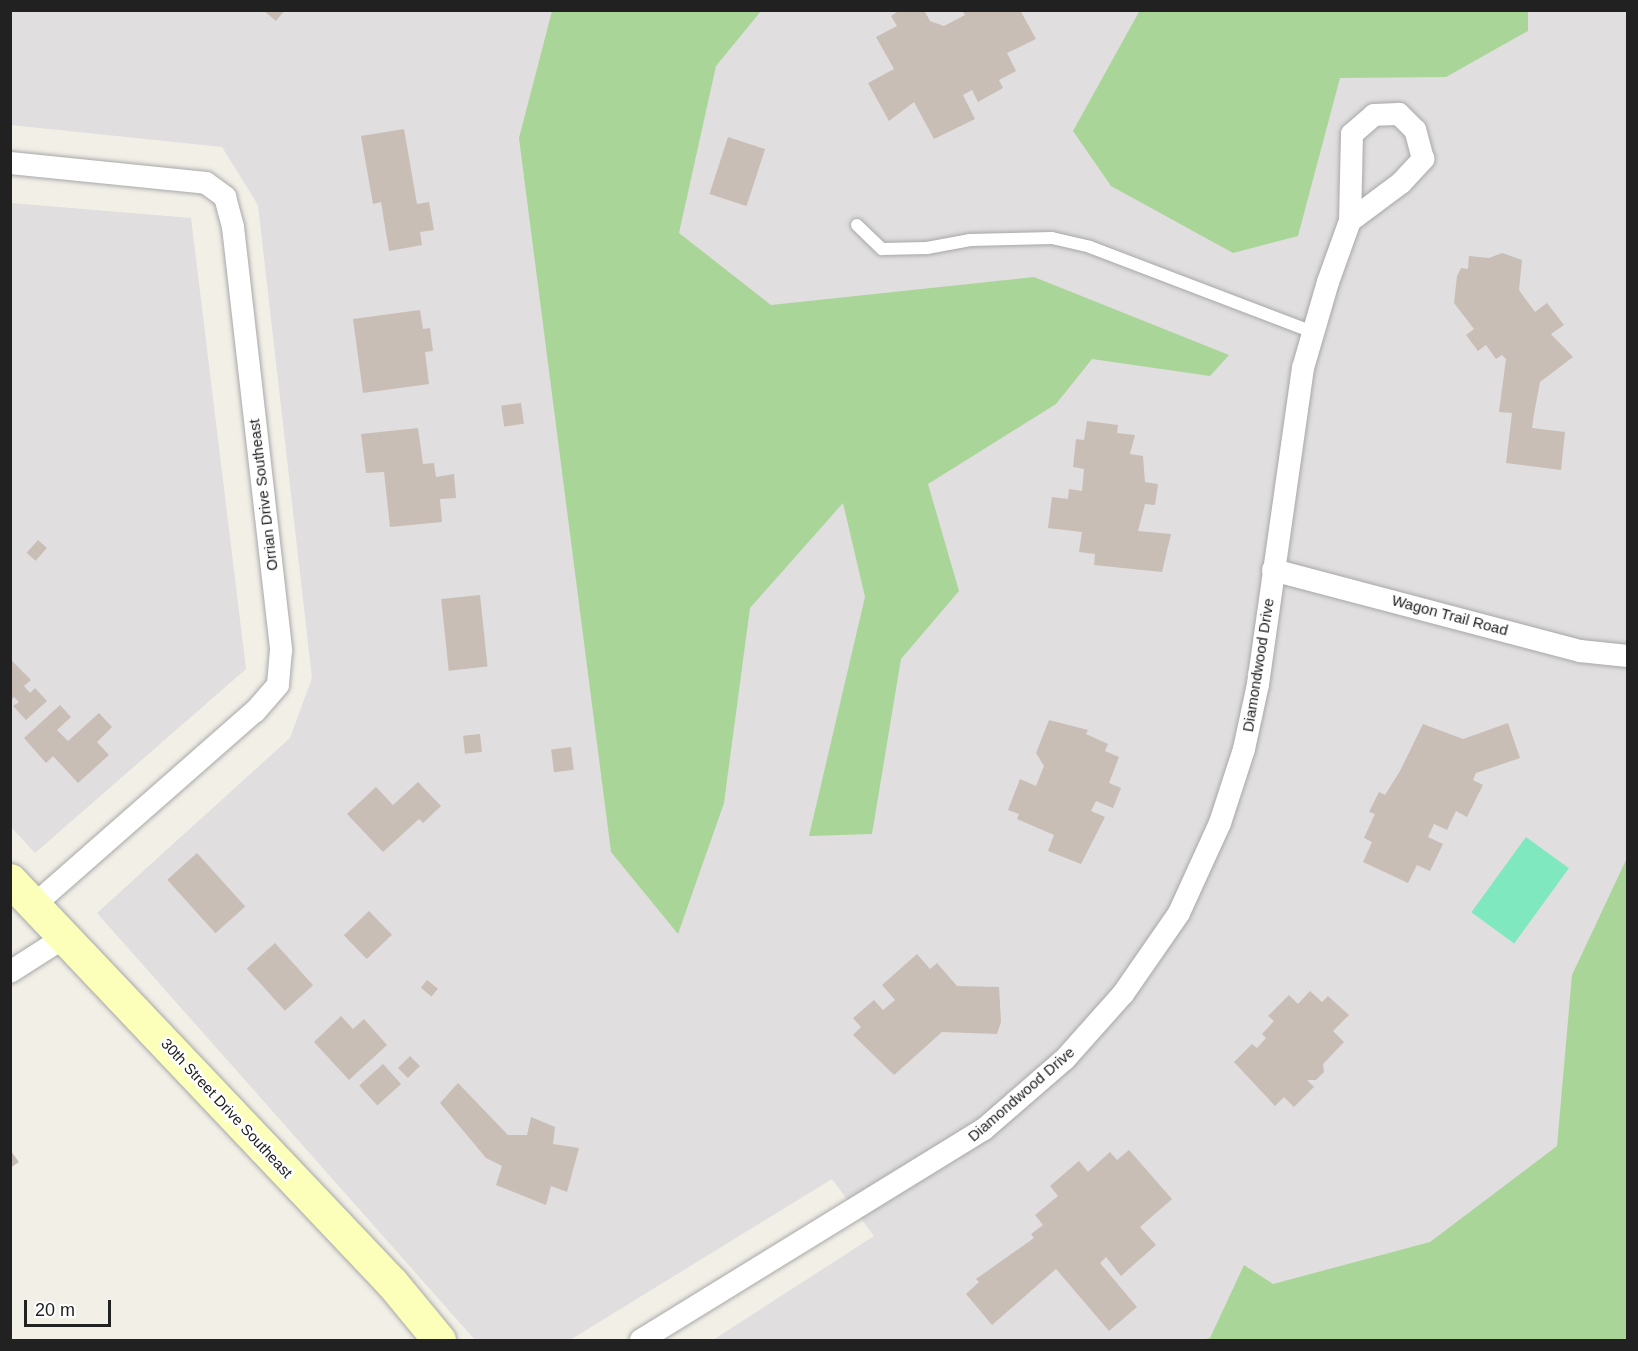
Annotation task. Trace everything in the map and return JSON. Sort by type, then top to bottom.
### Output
[{"type":"main road","name":"30th Street Drive Southeast","points":[[10,880],[392,1283],[439,1341]]},
{"type":"street","name":"Diamondwood Drive","points":[[641,1341],[983,1130],[1065,1059],[1123,994],[1179,913],[1225,809],[1258,684],[1301,379],[1313,332],[1350,221],[1352,134],[1374,116],[1400,114],[1415,130],[1423,159],[1401,183],[1350,221]]},
{"type":"street","name":"Orrian Drive Southeast","points":[[10,163],[206,183],[225,197],[233,227],[281,650],[278,685],[255,711],[34,905]]},
{"type":"street","name":"Wagon Trail Road","points":[[1273,570],[1580,651],[1628,656]]},
{"type":"street","points":[[10,972],[65,937]]},
{"type":"lane","points":[[857,225],[882,249],[927,248],[970,240],[1052,238],[1090,247],[1313,332]]},
{"type":"shaded area","points":[[11,11],[1627,11],[1627,1340],[713,1340],[874,1236],[832,1179],[570,1340],[475,1340],[97,913],[290,738],[312,678],[258,205],[222,147],[11,125]]},
{"type":"shaded area","points":[[11,203],[191,218],[246,669],[35,853],[11,827]]},
{"type":"green space","points":[[1140,10],[1528,11],[1528,31],[1446,77],[1340,78],[1298,236],[1233,253],[1111,186],[1073,131]]},
{"type":"green space","points":[[552,11],[761,11],[716,66],[679,233],[771,305],[1034,277],[1229,355],[1210,376],[1092,359],[1056,404],[928,484],[959,591],[901,659],[872,834],[809,836],[865,597],[843,503],[750,608],[724,803],[678,934],[611,852],[519,138]]},
{"type":"green space","points":[[1526,837],[1569,868],[1514,943],[1471,912]]},
{"type":"green space","points":[[1626,860],[1627,1340],[1202,1340],[1210,1338],[1244,1265],[1273,1284],[1430,1242],[1557,1146],[1572,975]]},
{"type":"building","points":[[263,10],[285,10],[276,21]]},
{"type":"building","points":[[900,10],[924,10],[930,21],[944,26],[965,15],[962,10],[1020,10],[1036,39],[1007,53],[1016,71],[999,80],[1003,88],[978,102],[972,90],[963,95],[975,119],[934,139],[914,102],[889,121],[868,83],[894,69],[876,37],[897,26],[891,16]]},
{"type":"building","points":[[404,129],[417,204],[429,202],[434,230],[420,232],[422,245],[389,251],[381,202],[373,204],[361,136]]},
{"type":"building","points":[[728,137],[765,149],[747,206],[709,194]]},
{"type":"building","points":[[1502,253],[1522,260],[1519,290],[1535,312],[1547,303],[1564,325],[1551,334],[1573,357],[1540,382],[1532,428],[1565,432],[1561,470],[1506,463],[1512,413],[1499,412],[1506,359],[1502,355],[1496,359],[1486,345],[1478,351],[1466,335],[1474,329],[1454,303],[1457,276],[1461,268],[1468,269],[1469,256],[1489,258]]},
{"type":"building","points":[[420,310],[423,329],[430,328],[433,351],[425,352],[429,384],[363,393],[353,319]]},
{"type":"building","points":[[521,403],[524,424],[504,427],[501,406]]},
{"type":"building","points":[[1087,421],[1118,425],[1117,433],[1135,435],[1130,454],[1143,456],[1145,482],[1158,484],[1155,505],[1145,504],[1138,531],[1171,534],[1162,572],[1094,565],[1095,554],[1079,552],[1082,532],[1048,528],[1052,497],[1068,499],[1069,489],[1082,491],[1084,469],[1073,467],[1076,439],[1084,440]]},
{"type":"building","points":[[418,428],[423,464],[434,463],[436,477],[454,474],[456,498],[440,499],[442,522],[390,527],[384,472],[366,473],[361,434]]},
{"type":"building","points":[[38,540],[47,548],[36,561],[27,553]]},
{"type":"building","points":[[480,595],[488,667],[449,671],[441,599]]},
{"type":"building","points":[[10,659],[31,680],[24,686],[30,693],[35,688],[47,701],[26,720],[13,706],[19,702],[14,697],[10,701]]},
{"type":"building","points":[[60,705],[71,717],[57,730],[68,741],[99,713],[112,727],[97,742],[109,755],[78,783],[53,756],[46,763],[24,738]]},
{"type":"building","points":[[1049,720],[1088,730],[1086,734],[1108,744],[1105,751],[1119,757],[1109,783],[1121,788],[1113,808],[1096,801],[1091,811],[1105,817],[1081,864],[1048,851],[1054,835],[1017,819],[1019,814],[1008,810],[1020,779],[1036,786],[1044,766],[1036,753]]},
{"type":"building","points":[[1508,723],[1520,758],[1476,773],[1473,780],[1483,785],[1467,817],[1456,811],[1447,830],[1434,824],[1428,837],[1443,844],[1430,871],[1417,865],[1408,883],[1363,862],[1372,842],[1364,838],[1375,814],[1369,812],[1379,792],[1385,795],[1400,771],[1423,724],[1463,739]]},
{"type":"building","points":[[480,734],[482,752],[465,754],[463,736]]},
{"type":"building","points":[[571,747],[574,770],[554,772],[551,749]]},
{"type":"building","points":[[418,782],[441,806],[423,823],[419,819],[383,852],[347,814],[376,787],[393,805]]},
{"type":"building","points":[[197,853],[245,907],[215,933],[167,880]]},
{"type":"building","points":[[369,911],[392,935],[367,959],[344,935]]},
{"type":"building","points":[[275,943],[313,985],[285,1011],[247,968]]},
{"type":"building","points":[[917,954],[930,969],[937,963],[957,986],[999,987],[1001,1022],[997,1034],[942,1032],[894,1075],[853,1035],[861,1027],[853,1018],[874,1000],[883,1010],[895,1000],[882,985]]},
{"type":"building","points":[[427,980],[438,989],[432,997],[421,988]]},
{"type":"building","points":[[1310,991],[1322,1002],[1328,996],[1349,1015],[1333,1031],[1344,1042],[1323,1064],[1324,1072],[1316,1080],[1307,1080],[1314,1087],[1294,1107],[1284,1097],[1275,1106],[1234,1062],[1252,1044],[1257,1048],[1266,1038],[1262,1034],[1274,1021],[1268,1016],[1289,995],[1298,1004]]},
{"type":"building","points":[[341,1016],[353,1029],[364,1019],[387,1045],[349,1080],[314,1042]]},
{"type":"building","points":[[410,1056],[420,1066],[408,1078],[398,1068]]},
{"type":"building","points":[[383,1064],[401,1084],[377,1105],[359,1085]]},
{"type":"building","points":[[458,1083],[508,1135],[527,1135],[531,1117],[555,1127],[553,1144],[579,1148],[567,1192],[551,1186],[546,1205],[496,1185],[502,1166],[486,1158],[440,1103]]},
{"type":"building","points":[[10,1150],[19,1162],[10,1168]]},
{"type":"building","points":[[1129,1150],[1172,1199],[1140,1227],[1156,1245],[1121,1276],[1106,1257],[1100,1263],[1137,1307],[1109,1331],[1056,1269],[992,1325],[966,1294],[979,1282],[976,1279],[1034,1238],[1031,1234],[1043,1225],[1035,1215],[1058,1196],[1050,1186],[1079,1161],[1088,1172],[1110,1152],[1117,1160]]}]
